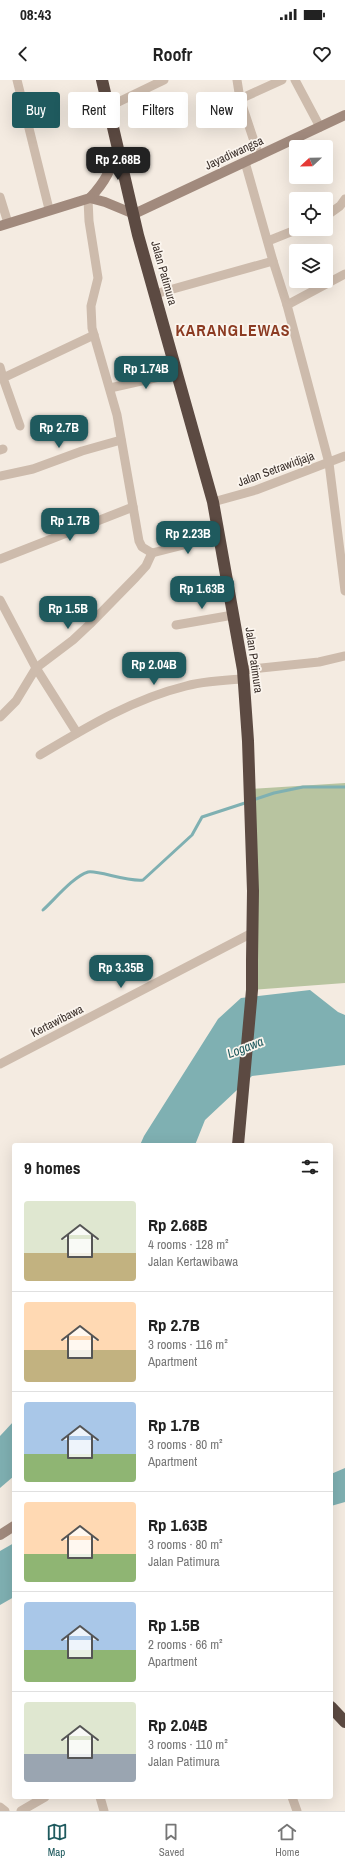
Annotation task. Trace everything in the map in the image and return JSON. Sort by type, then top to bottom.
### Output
[{"type":"highway","name":"Jalan Patimura","points":[[102,80],[105,92]]},
{"type":"highway","name":"Jalan Patimura","points":[[113,128],[138,235],[213,502],[244,674],[253,891],[252,990],[238,1143]]},
{"type":"highway","points":[[333,1709],[345,1722]]},
{"type":"street","points":[[16,80],[49,209]]},
{"type":"street","points":[[120,101],[164,80]]},
{"type":"street","points":[[237,80],[239,92]]},
{"type":"street","points":[[247,96],[282,80]]},
{"type":"street","points":[[295,80],[320,126]]},
{"type":"street","name":"Jayadiwangsa","points":[[134,214],[345,115]]},
{"type":"street","points":[[247,119],[260,156]]},
{"type":"street","points":[[118,148],[109,174],[102,185],[89,198],[89,221],[98,278],[91,306],[91,317],[94,335],[110,388],[122,440],[139,541],[142,547],[152,553],[219,536]]},
{"type":"street","points":[[245,162],[287,305],[329,463],[345,591]]},
{"type":"street","points":[[0,197],[4,225],[49,209],[89,198],[105,202],[134,214]]},
{"type":"street","points":[[333,211],[340,206],[345,199]]},
{"type":"street","points":[[268,241],[289,233]]},
{"type":"street","points":[[155,294],[273,261]]},
{"type":"street","points":[[287,305],[345,274]]},
{"type":"street","points":[[3,378],[94,335]]},
{"type":"street","points":[[0,367],[20,426]]},
{"type":"street","points":[[110,388],[177,373]]},
{"type":"street","points":[[0,476],[33,469],[82,451],[122,440]]},
{"type":"street","name":"Jalan Setrawidjaja","points":[[213,502],[256,490],[345,456]]},
{"type":"street","points":[[0,559],[133,507]]},
{"type":"street","points":[[0,717],[16,701],[36,668],[73,640],[90,624],[146,566],[152,553]]},
{"type":"street","points":[[0,600],[36,668],[77,733]]},
{"type":"street","points":[[176,625],[233,615]]},
{"type":"street","points":[[40,755],[117,711],[186,686],[345,656]]},
{"type":"street","name":"Kertawibawa","points":[[0,1064],[252,933]]},
{"type":"street","points":[[0,1535],[12,1527]]},
{"type":"street","points":[[21,1811],[42,1799]]},
{"type":"street","points":[[101,1799],[104,1811]]},
{"type":"street","points":[[293,1799],[297,1811]]},
{"type":"street","points":[[0,1807],[5,1811]]},
{"type":"green space","points":[[345,783],[345,983],[252,990],[252,789]]},
{"type":"water","name":"Logawa","points":[[310,990],[338,1012],[345,1015],[345,1065],[252,1076],[205,1120],[196,1143],[141,1143],[218,1019],[241,998]]},
{"type":"water","points":[[12,1423],[12,1478],[0,1488],[0,1436]]},
{"type":"water","points":[[345,1468],[345,1502],[333,1505],[333,1473]]},
{"type":"water","points":[[12,1544],[12,1598],[0,1605],[0,1551]]},
{"type":"waterway","points":[[253,800],[274,793],[303,787],[345,787]]},
{"type":"waterway","points":[[43,910],[71,883],[88,872],[143,880],[192,835],[202,817],[248,802]]},
{"type":"district","name":"KARANGLEWAS","points":[[233,330]]}]
